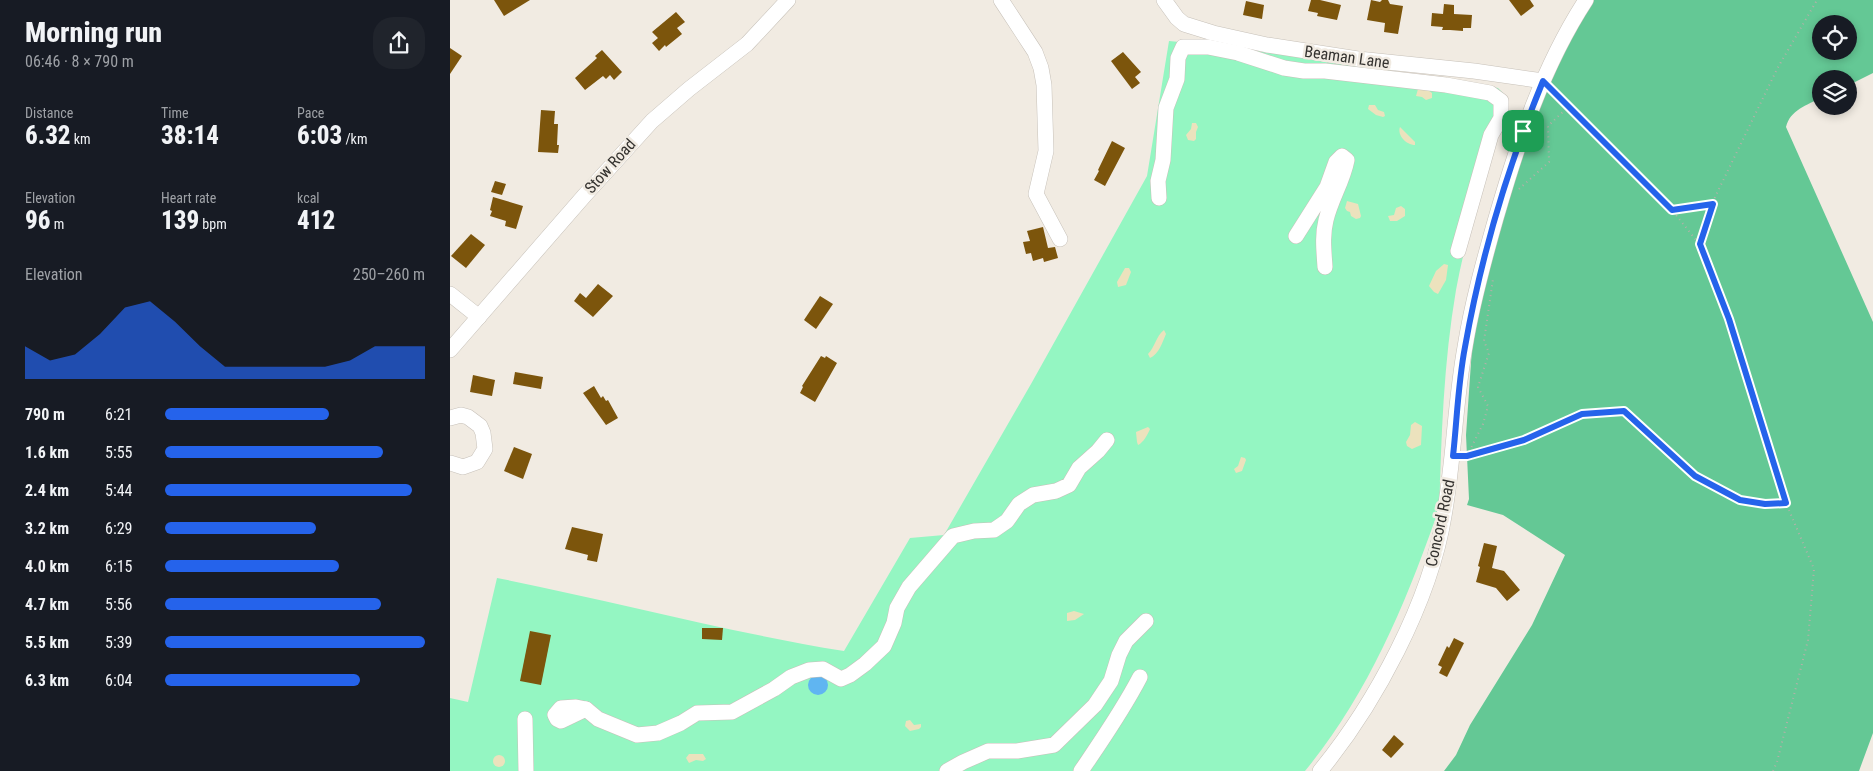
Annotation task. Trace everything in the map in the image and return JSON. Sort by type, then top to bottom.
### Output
[{"type":"street","name":"Stow Road","points":[[450,350],[652,121],[689,89],[747,44],[788,0]]},
{"type":"street","points":[[1001,0],[1035,52],[1041,68],[1044,85],[1046,151],[1036,194],[1060,239]]},
{"type":"street","name":"Beaman Lane","points":[[1164,0],[1177,18],[1184,24],[1213,33],[1267,45],[1358,59],[1474,71],[1543,81]]},
{"type":"street","name":"Concord Road","points":[[1320,771],[1333,756],[1376,691],[1414,612],[1432,566],[1460,456],[1461,370],[1475,298],[1503,194],[1523,131],[1543,81],[1566,33],[1586,0]]},
{"type":"street","points":[[1159,198],[1158,181],[1162,160],[1166,108],[1177,79],[1178,58],[1182,47],[1208,47],[1238,53],[1284,68],[1304,71],[1325,71],[1446,85],[1490,93],[1501,101],[1501,118],[1491,135],[1458,251]]},
{"type":"street","points":[[1296,236],[1327,187],[1336,162],[1342,156],[1347,160],[1344,173],[1326,220],[1323,241],[1325,267]]},
{"type":"street","points":[[450,294],[479,317]]},
{"type":"street","points":[[450,418],[461,415],[476,422],[483,433],[485,449],[477,462],[462,467],[450,463]]},
{"type":"street","points":[[586,709],[598,719],[637,735],[658,733],[681,723],[697,713],[732,712],[774,689],[790,677],[809,670],[823,669],[841,679],[850,675],[884,646],[892,630],[897,608],[908,587],[953,536],[974,530],[994,530],[1007,521],[1019,504],[1033,495],[1070,485],[1079,468],[1098,452],[1107,440]]},
{"type":"street","points":[[947,771],[988,751],[1016,751],[1054,745],[1095,705],[1111,681],[1119,655],[1126,641],[1146,621]]},
{"type":"street","points":[[1081,771],[1127,703],[1140,677]]},
{"type":"street","points":[[525,719],[526,771]]},
{"type":"path","points":[[1700,244],[1713,204],[1777,69],[1817,0]]},
{"type":"path","points":[[1543,81],[1672,210],[1700,244],[1729,319],[1786,503],[1814,569],[1808,640],[1778,762],[1774,771]]},
{"type":"path","points":[[1518,190],[1549,162],[1548,126],[1568,107]]},
{"type":"path","points":[[1672,210],[1713,204]]},
{"type":"path","points":[[1460,456],[1483,424],[1488,406],[1478,387],[1489,353],[1484,341],[1493,288],[1493,271]]},
{"type":"path","points":[[1460,456],[1524,440],[1582,414],[1624,411],[1695,476],[1740,500],[1765,504],[1786,503]]},
{"type":"green space","points":[[1589,0],[1873,0],[1873,73],[1857,81],[1857,70],[1812,70],[1812,102],[1795,112],[1786,127],[1873,322],[1873,733],[1859,771],[1444,771],[1456,755],[1470,725],[1532,625],[1565,555],[1503,515],[1467,505],[1469,499],[1466,435],[1474,319],[1527,132]]},
{"type":"green space","points":[[1169,41],[1231,47],[1470,83],[1498,88],[1505,95],[1456,290],[1445,376],[1439,521],[1435,520],[1410,587],[1365,683],[1327,743],[1305,771],[450,771],[450,698],[468,702],[497,578],[713,626],[844,651],[910,538],[944,535],[1147,176]]},
{"type":"sand","points":[[1418,89],[1428,90],[1432,93],[1432,98],[1426,100],[1416,96]]},
{"type":"sand","points":[[1369,105],[1375,105],[1378,110],[1384,112],[1385,116],[1376,115],[1368,109]]},
{"type":"sand","points":[[1192,123],[1196,123],[1198,127],[1194,141],[1188,140],[1186,135],[1191,129]]},
{"type":"sand","points":[[1400,127],[1415,142],[1415,145],[1403,139],[1399,130]]},
{"type":"sand","points":[[1347,201],[1358,204],[1360,218],[1356,219],[1347,211],[1345,208]]},
{"type":"sand","points":[[1401,206],[1405,209],[1405,216],[1397,221],[1390,221],[1388,216],[1394,215],[1396,208]]},
{"type":"sand","points":[[1444,264],[1448,265],[1446,280],[1438,294],[1429,286],[1436,271]]},
{"type":"sand","points":[[1125,268],[1129,268],[1131,272],[1126,285],[1118,287],[1117,282]]},
{"type":"sand","points":[[1164,330],[1166,334],[1160,348],[1150,358],[1148,354]]},
{"type":"sand","points":[[1415,422],[1422,426],[1421,445],[1412,449],[1407,446],[1406,442],[1410,435],[1411,425]]},
{"type":"sand","points":[[1148,427],[1150,429],[1148,433],[1138,445],[1136,432]]},
{"type":"sand","points":[[1241,457],[1246,460],[1242,471],[1236,473],[1234,469],[1238,466]]},
{"type":"sand","points":[[1074,611],[1084,614],[1075,620],[1067,621],[1067,613]]},
{"type":"sand","points":[[910,720],[914,725],[921,724],[921,727],[910,731],[905,726],[906,721]]},
{"type":"sand","points":[[689,754],[703,754],[706,759],[689,763],[686,758]]},
{"type":"sand","points":[[497,755],[501,755],[505,761],[501,767],[497,767],[493,763],[493,759]]},
{"type":"water","points":[[818,675],[825,678],[828,685],[825,692],[818,695],[811,692],[808,685],[811,678]]},
{"type":"building","points":[[494,0],[530,0],[504,16]]},
{"type":"building","points":[[1311,0],[1341,5],[1337,20],[1317,16],[1318,13],[1308,11]]},
{"type":"building","points":[[1371,0],[1380,2],[1388,0],[1390,4],[1403,6],[1398,34],[1384,32],[1385,23],[1367,20]]},
{"type":"building","points":[[1509,0],[1530,0],[1534,6],[1521,16]]},
{"type":"building","points":[[1246,1],[1264,5],[1262,19],[1243,15]]},
{"type":"building","points":[[1444,4],[1454,5],[1454,14],[1472,15],[1471,28],[1463,28],[1463,31],[1442,30],[1443,27],[1431,26],[1432,13],[1443,14]]},
{"type":"building","points":[[676,12],[685,22],[677,28],[682,34],[659,51],[652,43],[658,38],[652,32]]},
{"type":"building","points":[[450,48],[462,56],[450,74]]},
{"type":"building","points":[[602,50],[622,72],[614,80],[610,75],[606,79],[603,76],[585,90],[575,78],[597,58],[595,56]]},
{"type":"building","points":[[1123,52],[1141,72],[1135,77],[1140,83],[1132,89],[1111,61]]},
{"type":"building","points":[[541,110],[555,111],[554,124],[558,124],[558,153],[538,152]]},
{"type":"building","points":[[1112,141],[1125,148],[1105,186],[1094,180]]},
{"type":"building","points":[[495,181],[506,184],[502,195],[491,192]]},
{"type":"building","points":[[493,197],[523,206],[516,229],[505,226],[506,221],[490,216]]},
{"type":"building","points":[[1043,227],[1048,248],[1055,247],[1058,258],[1044,262],[1043,258],[1033,261],[1031,253],[1026,254],[1023,242],[1030,241],[1027,231]]},
{"type":"building","points":[[471,234],[485,245],[466,268],[451,256]]},
{"type":"building","points":[[598,284],[613,296],[593,317],[574,301],[580,293],[586,298]]},
{"type":"building","points":[[820,296],[833,304],[816,329],[804,320]]},
{"type":"building","points":[[821,356],[825,358],[826,356],[837,363],[815,402],[800,393],[802,386]]},
{"type":"building","points":[[515,372],[543,377],[541,389],[513,384]]},
{"type":"building","points":[[473,375],[495,380],[492,396],[470,392]]},
{"type":"building","points":[[594,386],[601,398],[603,396],[606,401],[608,400],[618,418],[606,425],[583,393]]},
{"type":"building","points":[[514,447],[532,454],[523,479],[504,471]]},
{"type":"building","points":[[572,527],[603,534],[597,562],[587,560],[588,555],[565,549]]},
{"type":"building","points":[[1484,543],[1497,546],[1492,568],[1504,571],[1520,590],[1507,601],[1496,588],[1476,582]]},
{"type":"building","points":[[702,628],[723,628],[722,640],[702,639]]},
{"type":"building","points":[[530,631],[551,635],[541,685],[520,681]]},
{"type":"building","points":[[1454,638],[1464,643],[1447,677],[1439,673],[1442,667],[1438,665],[1447,646],[1449,648]]},
{"type":"building","points":[[1394,735],[1404,744],[1391,758],[1382,750]]},
{"type":"route","points":[[1543,81],[1672,210],[1713,204],[1700,244],[1729,319],[1786,503],[1765,504],[1740,500],[1695,476],[1624,411],[1582,414],[1524,440],[1467,456],[1453,456],[1461,370],[1475,298],[1494,226],[1523,131],[1543,81]]}]
